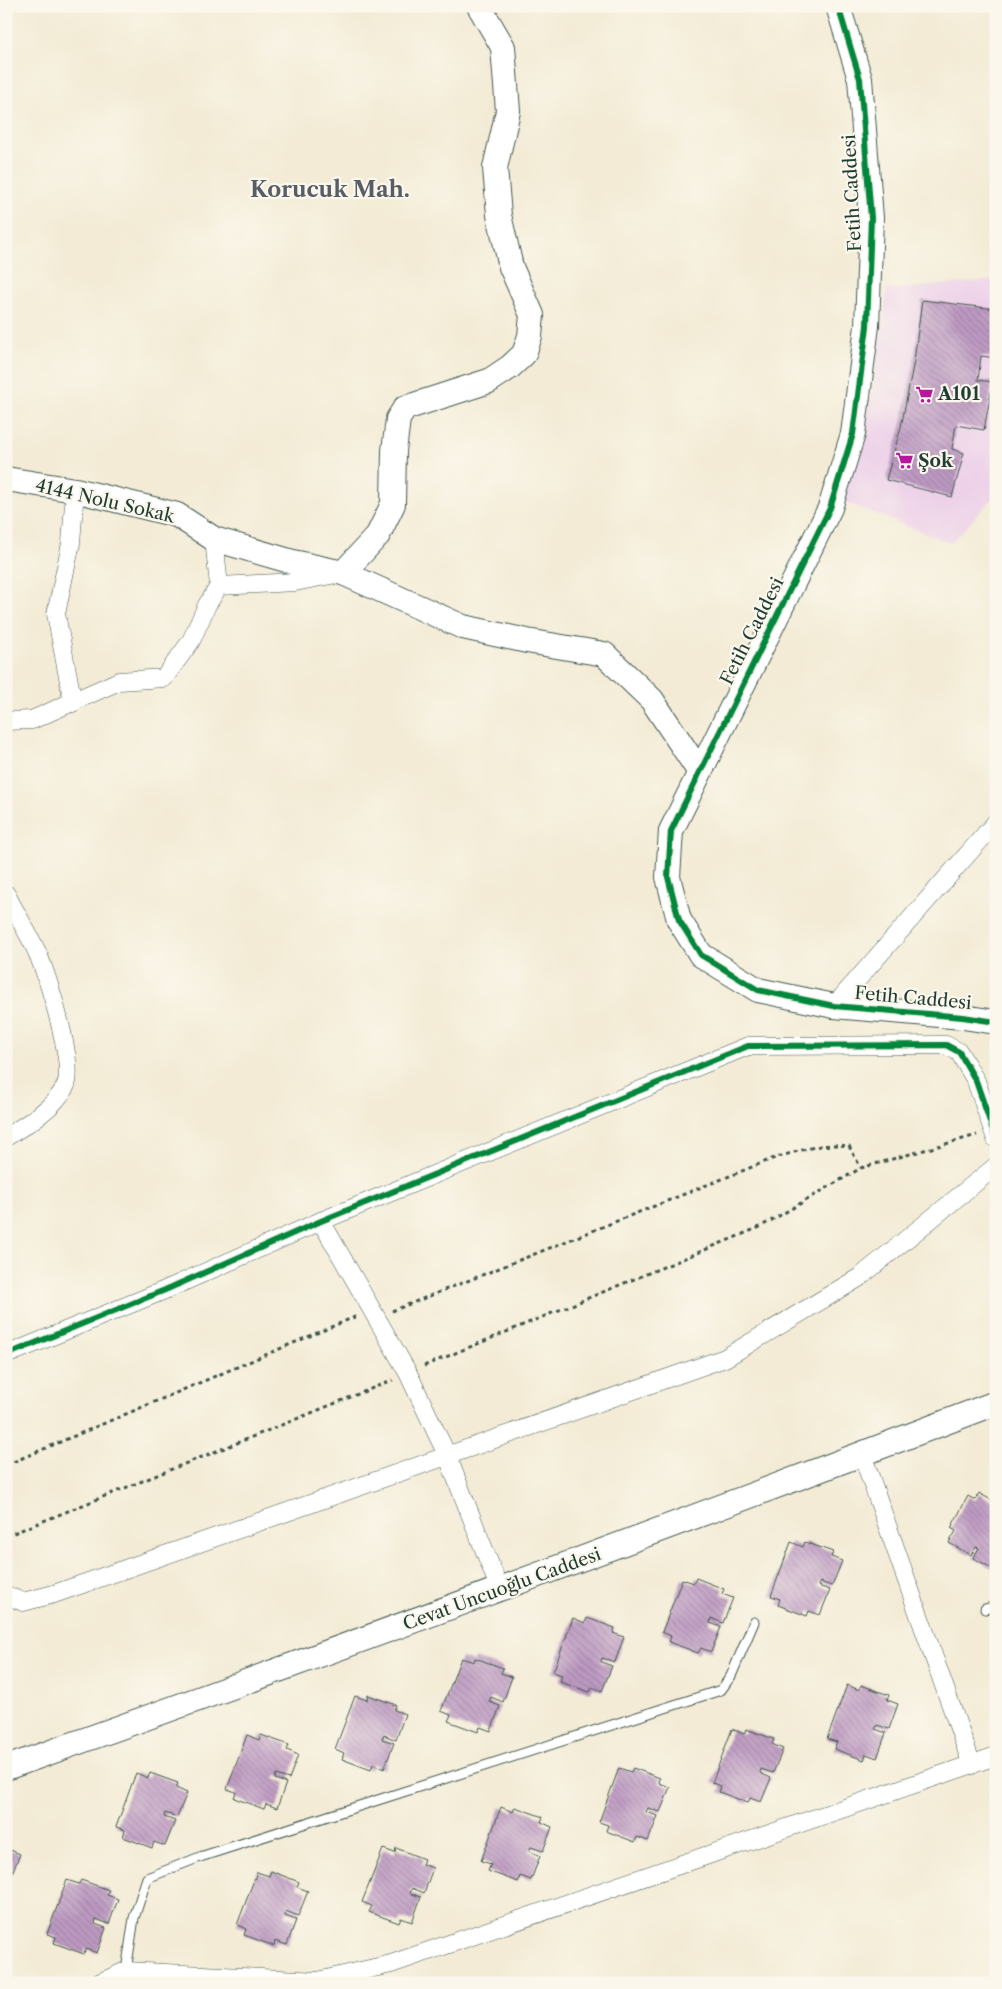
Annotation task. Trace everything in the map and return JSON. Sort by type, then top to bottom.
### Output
[{"type":"street","points":[[219,586],[295,582],[343,573],[378,535],[393,504],[394,450],[398,419],[405,408],[489,381],[510,367],[524,354],[530,336],[532,315],[511,267],[499,215],[495,168],[508,111],[504,47],[478,6]]},
{"type":"street","name":"Fetih Caddesi","points":[[838,6],[860,79],[871,218],[867,326],[853,434],[830,508],[671,831],[668,877],[679,920],[701,956],[758,990],[834,1006],[963,1017],[996,1022]]},
{"type":"street","name":"4144 Nolu Sokak","points":[[6,480],[75,490],[178,515],[214,539],[293,562],[343,573],[463,627],[527,641],[604,654],[652,700],[699,771]]},
{"type":"street","points":[[73,703],[64,667],[56,614],[71,543],[75,490]]},
{"type":"street","points":[[6,721],[32,720],[119,681],[164,678],[190,641],[207,605],[219,586],[214,539]]},
{"type":"street","points":[[834,1006],[996,822]]},
{"type":"street","points":[[6,894],[37,953],[67,1053],[68,1070],[66,1085],[55,1100],[25,1126],[6,1137]]},
{"type":"street","points":[[6,1355],[165,1290],[321,1221],[748,1046],[946,1045],[960,1052],[976,1081],[994,1135]]},
{"type":"street","points":[[6,1595],[23,1602],[54,1594],[726,1358],[860,1277],[996,1166]]},
{"type":"street","points":[[321,1221],[408,1373],[447,1455],[500,1590]]},
{"type":"street","name":"Cevat Uncuoğlu Caddesi","points":[[6,1768],[284,1670],[996,1403]]},
{"type":"street","points":[[862,1454],[972,1765]]},
{"type":"street","points":[[99,1983],[126,1971],[318,1981],[392,1964],[996,1756]]},
{"type":"lane","points":[[985,1609],[996,1606]]},
{"type":"lane","points":[[126,1971],[134,1918],[147,1878],[210,1854],[721,1690],[731,1676],[754,1622]]},
{"type":"path","points":[[6,1536],[345,1400],[760,1227],[860,1168],[994,1135]]},
{"type":"path","points":[[6,1465],[374,1314],[781,1156],[834,1144],[850,1146],[860,1168]]},
{"type":"shaded area","points":[[996,280],[996,494],[951,543],[842,501],[872,394],[887,290]]},
{"type":"building","points":[[922,300],[996,309],[996,358],[981,356],[978,380],[993,382],[984,430],[956,425],[952,449],[964,453],[952,497],[886,480],[901,427],[914,361]]},
{"type":"building","points":[[979,1493],[996,1503],[996,1570],[973,1558],[979,1548],[976,1547],[971,1555],[949,1543],[956,1531],[951,1528],[968,1496],[975,1500]]},
{"type":"building","points":[[791,1542],[803,1547],[805,1542],[833,1552],[831,1557],[842,1561],[832,1586],[820,1582],[818,1586],[830,1590],[820,1615],[809,1611],[807,1616],[778,1605],[780,1599],[771,1596]]},
{"type":"building","points":[[696,1578],[724,1589],[722,1594],[733,1598],[723,1623],[711,1618],[710,1623],[721,1627],[711,1652],[701,1648],[698,1653],[669,1642],[671,1636],[662,1632],[682,1579],[694,1583]]},
{"type":"building","points":[[573,1618],[585,1623],[587,1618],[615,1628],[613,1633],[624,1637],[615,1662],[602,1658],[601,1662],[612,1666],[602,1691],[592,1687],[590,1692],[560,1682],[562,1675],[553,1672]]},
{"type":"building","points":[[461,1658],[474,1662],[475,1658],[503,1668],[501,1673],[512,1677],[503,1702],[491,1697],[489,1702],[500,1706],[491,1731],[480,1727],[478,1732],[448,1721],[451,1715],[441,1711]]},
{"type":"building","points":[[847,1685],[859,1690],[861,1685],[889,1695],[887,1700],[898,1704],[889,1729],[877,1725],[875,1729],[886,1733],[877,1758],[866,1754],[864,1760],[834,1749],[837,1742],[827,1739]]},
{"type":"building","points":[[368,1695],[396,1705],[394,1710],[405,1714],[396,1740],[384,1735],[382,1739],[394,1743],[384,1769],[373,1764],[371,1770],[342,1759],[344,1753],[335,1749],[355,1696],[367,1700]]},
{"type":"building","points":[[732,1729],[744,1734],[746,1729],[774,1739],[772,1744],[783,1749],[773,1773],[761,1769],[760,1773],[771,1778],[761,1802],[750,1798],[748,1803],[719,1792],[721,1786],[712,1783]]},
{"type":"building","points":[[247,1735],[259,1740],[261,1735],[289,1745],[287,1750],[298,1755],[289,1779],[276,1775],[275,1779],[286,1783],[277,1808],[266,1804],[264,1809],[234,1798],[236,1792],[227,1789]]},
{"type":"building","points":[[619,1768],[631,1772],[633,1768],[660,1778],[659,1783],[670,1787],[660,1812],[648,1808],[646,1812],[658,1816],[648,1841],[637,1837],[635,1842],[606,1831],[608,1825],[599,1822]]},
{"type":"building","points":[[136,1773],[148,1778],[150,1773],[178,1783],[176,1788],[187,1793],[177,1817],[165,1813],[164,1817],[175,1821],[165,1846],[154,1842],[152,1848],[123,1837],[125,1830],[116,1827]]},
{"type":"building","points":[[501,1807],[513,1812],[515,1807],[543,1817],[541,1822],[552,1827],[543,1851],[531,1847],[529,1851],[540,1856],[531,1880],[520,1876],[518,1882],[488,1871],[491,1864],[481,1861]]},
{"type":"building","points":[[6,1843],[10,1844],[8,1849],[20,1854],[10,1878],[6,1877]]},
{"type":"building","points":[[396,1848],[424,1859],[422,1864],[433,1868],[424,1893],[412,1888],[410,1893],[421,1897],[412,1922],[401,1918],[399,1923],[369,1912],[372,1906],[362,1902],[383,1849],[395,1853]]},
{"type":"building","points":[[271,1871],[299,1882],[297,1887],[308,1891],[298,1916],[286,1911],[285,1916],[296,1920],[287,1945],[275,1941],[274,1946],[244,1935],[246,1929],[237,1925],[257,1872],[269,1876]]},
{"type":"building","points":[[67,1880],[79,1884],[81,1880],[109,1890],[107,1895],[118,1899],[109,1924],[96,1919],[95,1924],[106,1928],[97,1953],[86,1949],[84,1954],[54,1943],[56,1937],[47,1934]]},
{"type":"cycle path","points":[[838,6],[860,79],[871,218],[867,326],[853,434],[830,508],[671,831],[668,877],[679,920],[701,955],[758,990],[834,1006],[963,1017],[996,1022]]},
{"type":"cycle path","points":[[6,1355],[165,1290],[321,1221],[748,1046],[946,1045],[959,1052],[976,1081],[996,1139]]},
{"type":"place","name":"A101","points":[[924,394]]},
{"type":"place","name":"Şok","points":[[904,461]]},
{"type":"district","name":"Korucuk Mah.","points":[[330,189]]}]
